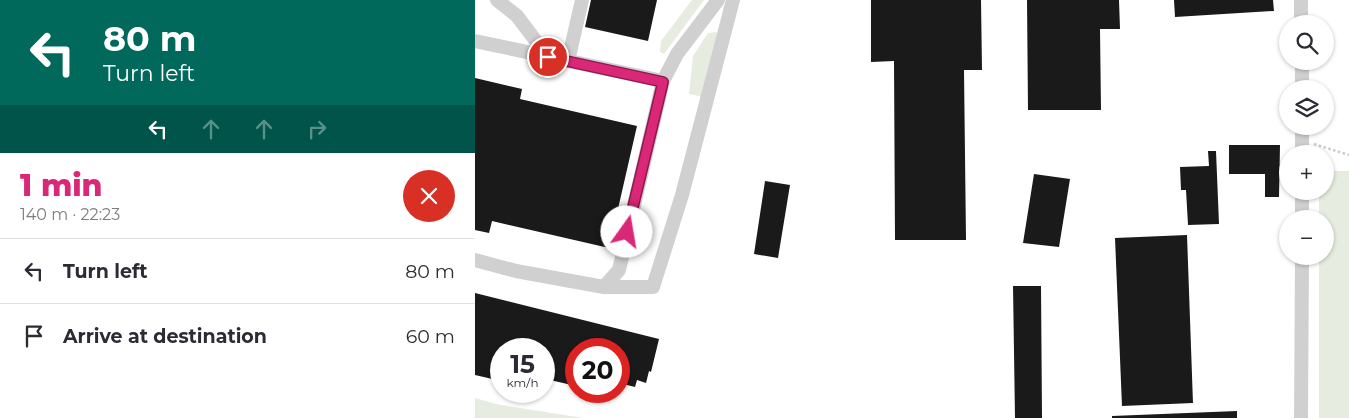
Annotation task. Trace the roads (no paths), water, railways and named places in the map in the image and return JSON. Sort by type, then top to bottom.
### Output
[{"type":"street","points":[[497,0],[517,16],[548,57]]},
{"type":"street","points":[[568,61],[582,0]]},
{"type":"street","points":[[604,286],[619,270],[663,82],[677,54],[718,0]]},
{"type":"street","points":[[475,260],[516,270],[604,286],[653,287],[682,195],[733,0]]},
{"type":"street","points":[[1301,0],[1301,15]]},
{"type":"street","points":[[475,41],[663,82]]},
{"type":"street","points":[[1301,418],[1302,265]]}]
